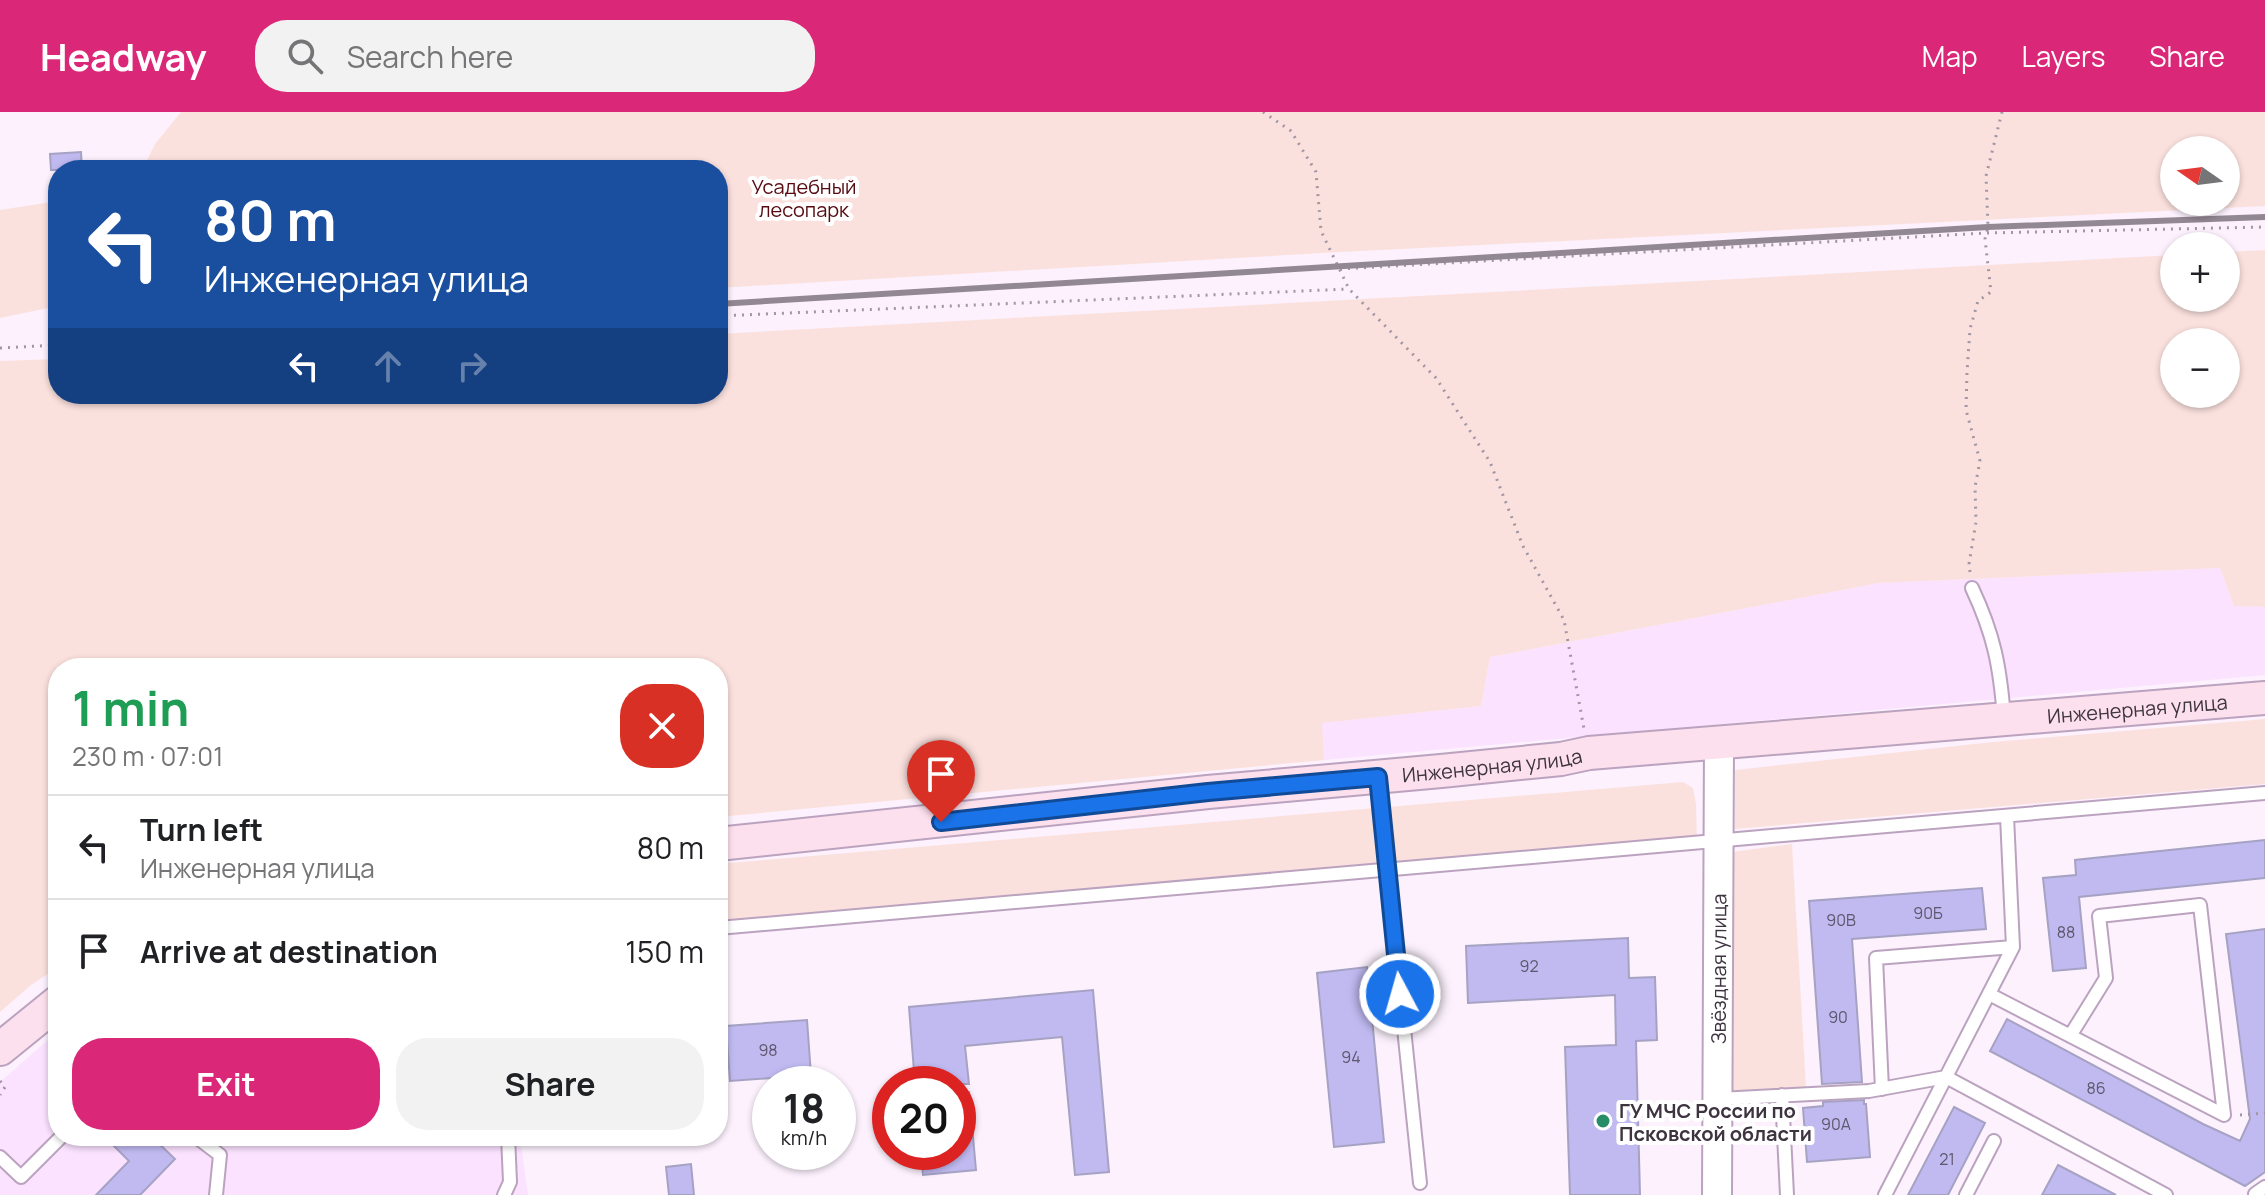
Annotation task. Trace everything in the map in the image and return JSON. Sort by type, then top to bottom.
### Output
[{"type":"main road","name":"Инженерная улица","points":[[728,843],[1208,792],[1561,759],[1589,753],[2265,698]]},
{"type":"main road","points":[[0,1049],[48,1012]]},
{"type":"street","name":"Звёздная улица","points":[[1717,1195],[1719,743]]},
{"type":"lane","points":[[1972,588],[1989,624],[1999,663],[2004,718]]},
{"type":"lane","points":[[1378,777],[1420,1183]]},
{"type":"lane","points":[[728,927],[2265,793]]},
{"type":"lane","points":[[1885,1195],[2013,947],[2007,816]]},
{"type":"lane","points":[[2070,1036],[2106,978],[2099,916],[2200,905],[2224,1115]]},
{"type":"lane","points":[[1882,1089],[1876,958],[2013,947]]},
{"type":"lane","points":[[1989,994],[2224,1115]]},
{"type":"lane","points":[[1719,1099],[1882,1089],[1946,1077],[2166,1195]]},
{"type":"lane","points":[[1782,1095],[1787,1195]]},
{"type":"lane","points":[[1966,1195],[1994,1141]]},
{"type":"lane","points":[[0,1157],[21,1177],[52,1146]]},
{"type":"lane","points":[[208,1146],[220,1155],[216,1195]]},
{"type":"lane","points":[[504,1195],[510,1182],[508,1146]]},
{"type":"path","points":[[1263,112],[1291,131],[1316,172],[1321,231],[1349,289],[1436,378],[1490,462],[1523,546],[1564,620],[1589,753]]},
{"type":"path","points":[[1972,588],[1969,564],[1976,522],[1975,487],[1980,461],[1966,410],[1967,372],[1970,329],[1978,301],[1991,292],[1986,233],[1986,176],[2002,112]]},
{"type":"path","points":[[1340,269],[1986,233],[2265,227]]},
{"type":"path","points":[[728,316],[1349,289]]},
{"type":"path","points":[[0,348],[48,346]]},
{"type":"path","points":[[0,1081],[5,1087],[0,1095]]},
{"type":"path","points":[[2224,1115],[2265,1113]]},
{"type":"shaded area","points":[[2220,568],[2234,606],[2265,607],[2265,675],[1324,760],[1321,723],[1481,706],[1490,657],[1879,583]]},
{"type":"shaded area","points":[[48,1040],[48,1146],[521,1146],[528,1195],[0,1195],[0,1082]]},
{"type":"green space","name":"Усадебный лесопарк","points":[[181,112],[2265,112],[2265,206],[2240,207],[2240,136],[2160,136],[2160,211],[1322,253],[728,287],[728,160],[147,160],[155,144]]},
{"type":"green space","points":[[48,203],[48,308],[0,318],[0,210]]},
{"type":"green space","points":[[2265,250],[2265,607],[2234,606],[2220,568],[1879,583],[1490,657],[1481,706],[1322,723],[1324,760],[728,816],[728,658],[48,658],[48,974],[0,1012],[0,361],[48,359],[48,404],[728,404],[728,333],[2160,256],[2160,312],[2240,312],[2240,251]]},
{"type":"green space","points":[[2265,719],[2265,784],[1735,829],[1735,770],[1993,742]]},
{"type":"green space","points":[[1683,782],[1693,788],[1696,804],[1697,843],[728,923],[728,863]]},
{"type":"green space","points":[[1792,844],[1806,1087],[1731,1091],[1732,852]]},
{"type":"building","points":[[81,152],[81,160],[50,160],[50,154]]},
{"type":"building","points":[[2265,840],[2265,878],[2079,897],[2086,968],[2053,971],[2043,878],[2076,875],[2075,860]]},
{"type":"building","points":[[1982,888],[1986,929],[1852,939],[1862,1082],[1822,1084],[1809,901]]},
{"type":"building","points":[[2265,929],[2265,1172],[2245,1186],[1990,1051],[2007,1019],[2240,1141],[2250,1119],[2226,934]]},
{"type":"building","name":"ГУ МЧС России по Псковской области","points":[[1628,938],[1629,978],[1655,977],[1657,1040],[1636,1041],[1640,1195],[1570,1195],[1565,1047],[1616,1045],[1615,995],[1468,1003],[1466,946]]},
{"type":"building","points":[[1367,967],[1384,1142],[1334,1147],[1317,973]]},
{"type":"building","points":[[1093,990],[1109,1172],[1075,1175],[1062,1037],[965,1046],[967,1066],[914,1066],[909,1007]]},
{"type":"building","points":[[807,1020],[810,1066],[752,1066],[752,1079],[730,1081],[728,1026]]},
{"type":"building","points":[[1864,1100],[1870,1157],[1807,1162],[1803,1108],[1823,1106],[1823,1102]]},
{"type":"building","points":[[1954,1107],[1985,1123],[1948,1195],[1908,1195]]},
{"type":"building","points":[[114,1146],[161,1146],[175,1159],[140,1195],[96,1195],[129,1161]]},
{"type":"building","points":[[691,1164],[694,1195],[669,1195],[666,1167]]},
{"type":"building","points":[[2058,1165],[2116,1195],[2042,1195]]},
{"type":"building","points":[[923,1170],[976,1170],[923,1175]]},
{"type":"railway","points":[[728,303],[1988,227],[2265,217]]},
{"type":"place","name":"ГУ МЧС России по Псковской области","points":[[1603,1121]]},
{"type":"route","points":[[941,822],[1208,792],[1378,777],[1400,994]]}]
